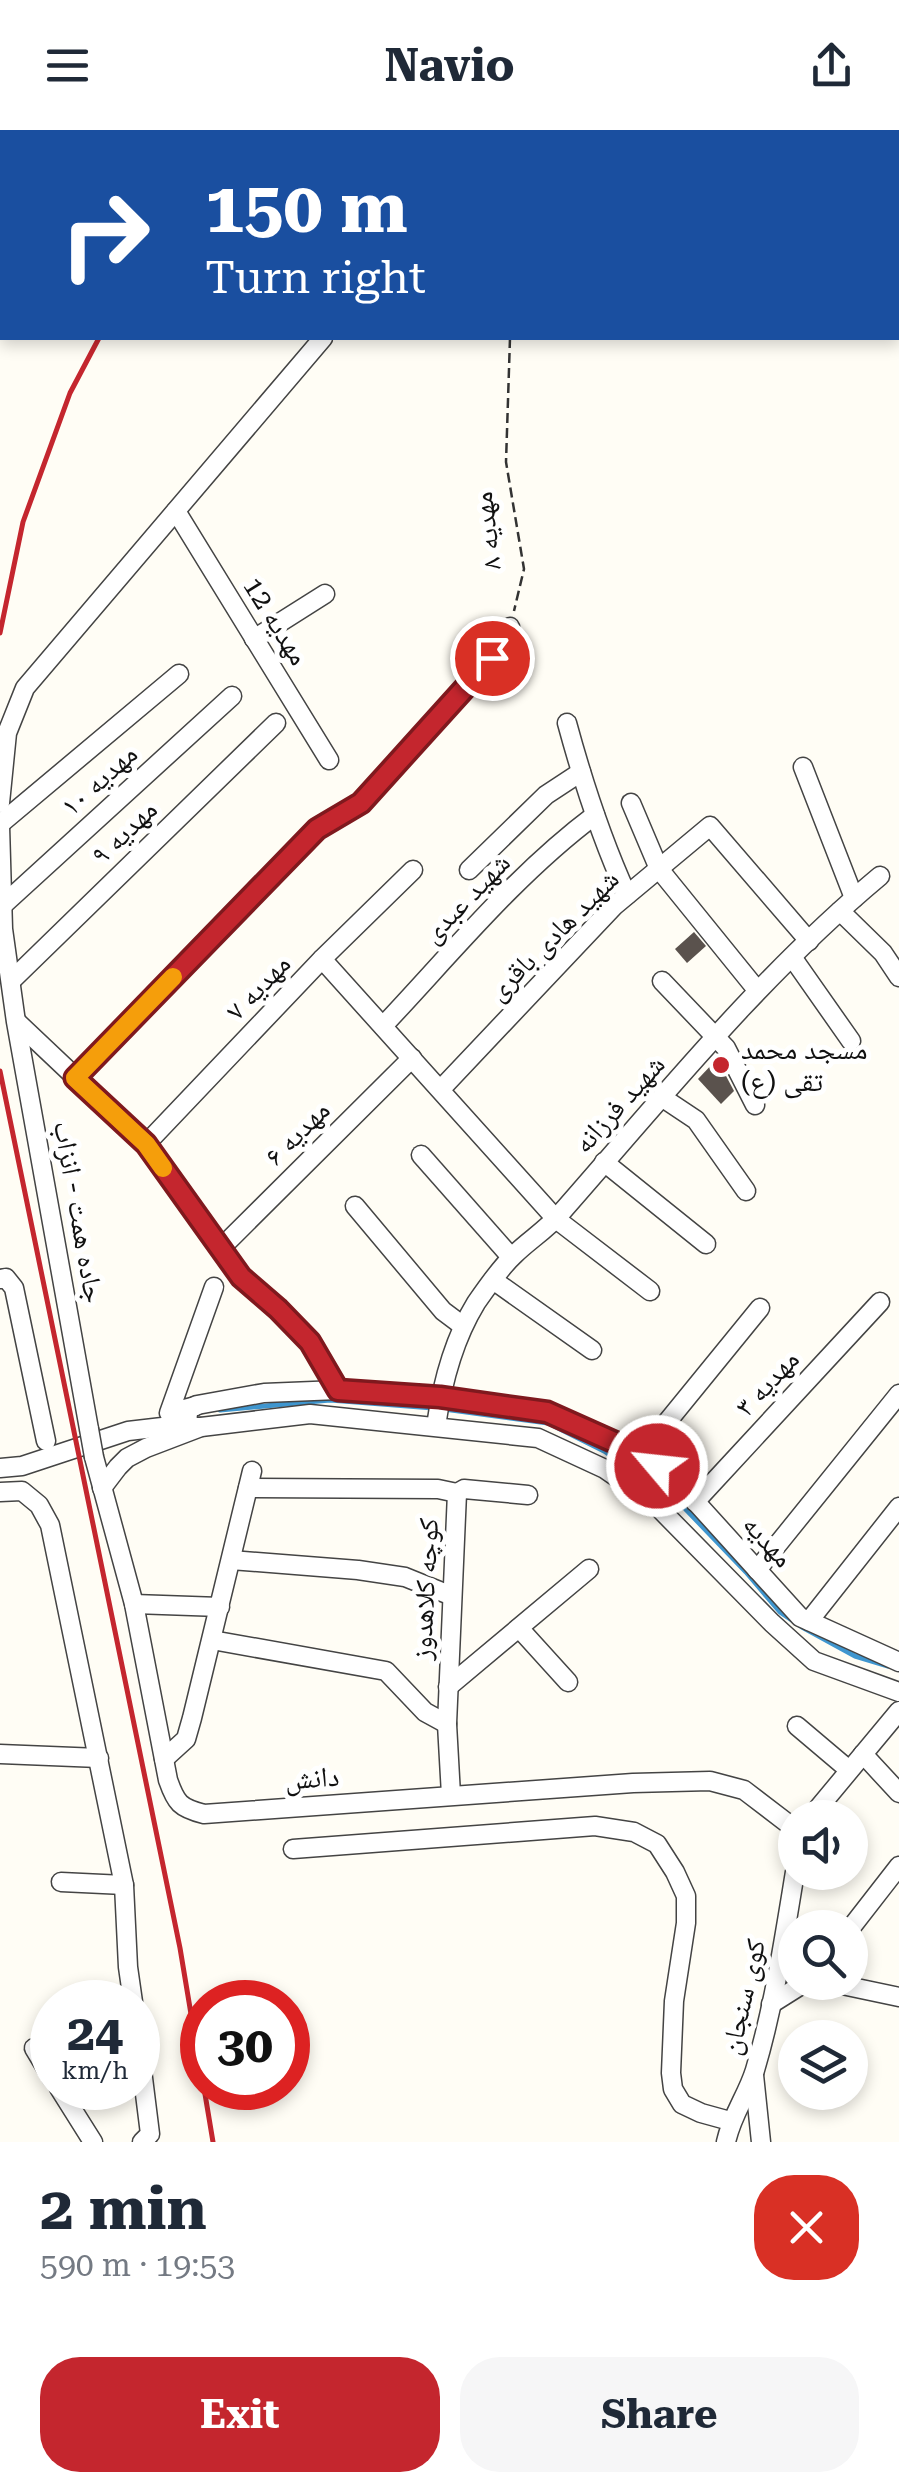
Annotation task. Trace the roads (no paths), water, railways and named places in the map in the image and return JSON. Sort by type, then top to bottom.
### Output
[{"type":"street","points":[[0,803],[7,733],[25,688],[321,340]]},
{"type":"street","name":"مهدیه 12","points":[[176,511],[329,760]]},
{"type":"street","points":[[254,639],[325,594]]},
{"type":"street","points":[[75,1078],[317,829],[361,803],[492,658],[510,627]]},
{"type":"street","points":[[0,825],[179,674]]},
{"type":"street","name":"مهدیه ۱۰","points":[[3,905],[232,696]]},
{"type":"street","name":"مهدیه ۹","points":[[11,981],[276,723]]},
{"type":"street","points":[[568,723],[595,815],[627,895]]},
{"type":"street","points":[[803,767],[847,905],[899,978]]},
{"type":"street","points":[[468,870],[546,795],[581,772]]},
{"type":"street","points":[[632,804],[659,869],[757,990]]},
{"type":"street","name":"شهید عبدی","points":[[383,1026],[506,894],[595,815]]},
{"type":"street","name":"جاده همت - انزاب","points":[[0,825],[3,929],[16,1022],[94,1457]]},
{"type":"street","name":"شهید هادی باقری","points":[[441,1089],[614,906],[710,826],[809,941]]},
{"type":"street","name":"مهدیه ۷","points":[[146,1144],[322,959],[413,870]]},
{"type":"street","name":"شهید فرزانه","points":[[436,1426],[440,1397],[463,1326],[493,1280],[512,1257],[556,1219],[757,990],[880,876]]},
{"type":"street","points":[[792,957],[851,1041]]},
{"type":"street","points":[[322,959],[556,1219],[650,1290]]},
{"type":"street","points":[[662,981],[726,1048],[755,1105]]},
{"type":"street","points":[[16,1022],[146,1144],[241,1277],[310,1342],[338,1390]]},
{"type":"street","name":"مهدیه ۶","points":[[221,1248],[412,1058]]},
{"type":"street","points":[[662,1098],[696,1120],[746,1191]]},
{"type":"street","points":[[421,1155],[512,1257]]},
{"type":"street","points":[[604,1162],[706,1244]]},
{"type":"street","points":[[355,1206],[443,1311],[463,1326]]},
{"type":"street","points":[[0,1279],[6,1278],[14,1288],[46,1441]]},
{"type":"street","points":[[493,1280],[592,1350]]},
{"type":"street","points":[[196,1406],[169,1413],[214,1287]]},
{"type":"street","name":"مهدیه ۳","points":[[694,1502],[880,1302]]},
{"type":"street","points":[[641,1454],[760,1308]]},
{"type":"street","name":"مهدیه","points":[[196,1406],[264,1393],[338,1390],[440,1397],[547,1412],[641,1454],[674,1478],[800,1617],[899,1662]]},
{"type":"street","points":[[757,1570],[899,1394]]},
{"type":"street","points":[[196,1406],[189,1409],[187,1418],[197,1427]]},
{"type":"street","points":[[0,1468],[22,1466],[128,1432],[310,1414],[538,1438],[605,1470],[654,1503],[814,1661],[899,1692]]},
{"type":"street","points":[[102,1488],[127,1458],[197,1427]]},
{"type":"street","name":"دانش","points":[[94,1457],[134,1604],[164,1759],[175,1800],[188,1810],[204,1814],[710,1780],[744,1790],[778,1816]]},
{"type":"street","points":[[164,1759],[186,1739],[250,1480],[457,1493],[464,1488],[528,1495]]},
{"type":"street","points":[[0,1492],[22,1491],[39,1506],[50,1525],[124,1885],[130,1980]]},
{"type":"street","name":"کوچه کلاهدوز","points":[[450,1796],[447,1724],[457,1493]]},
{"type":"street","points":[[809,1621],[899,1507]]},
{"type":"street","points":[[232,1560],[405,1577],[452,1596]]},
{"type":"street","name":"کوچه کلاهدوز","points":[[448,1688],[588,1570]]},
{"type":"street","points":[[134,1604],[220,1607]]},
{"type":"street","points":[[519,1628],[568,1682]]},
{"type":"street","points":[[212,1640],[386,1671],[424,1712],[447,1724]]},
{"type":"street","points":[[825,1800],[899,1711]]},
{"type":"street","points":[[797,1726],[849,1770]]},
{"type":"street","points":[[0,1754],[99,1758]]},
{"type":"street","points":[[863,1754],[899,1792]]},
{"type":"street","points":[[294,1848],[595,1826],[634,1832],[657,1844],[686,1896],[686,1924],[674,2001],[670,2073],[673,2089],[682,2104],[730,2122]]},
{"type":"street","points":[[865,1910],[899,1866]]},
{"type":"street","points":[[60,1882],[124,1885]]},
{"type":"street","name":"کوی سنجان","points":[[754,2074],[778,1973],[792,1890]]},
{"type":"street","points":[[868,1990],[899,1996]]},
{"type":"street","points":[[771,2004],[778,2000]]},
{"type":"street","points":[[726,2142],[730,2122],[754,2074]]},
{"type":"street","points":[[754,2074],[760,2142]]},
{"type":"street","points":[[72,2110],[93,2142]]},
{"type":"street","points":[[149,2110],[153,2139]]},
{"type":"waterway","points":[[220,1410],[330,1400],[433,1408]]},
{"type":"waterway","points":[[444,1409],[548,1423],[604,1451],[675,1498],[780,1612],[855,1656],[888,1666]]},
{"type":"railway","points":[[0,633],[23,522],[70,393],[98,340]]},
{"type":"railway","points":[[0,1071],[185,1980]]},
{"type":"railway","points":[[208,2110],[213,2142]]},
{"type":"place","name":"مسجد محمد تقی (ع)","points":[[721,1065]]}]
